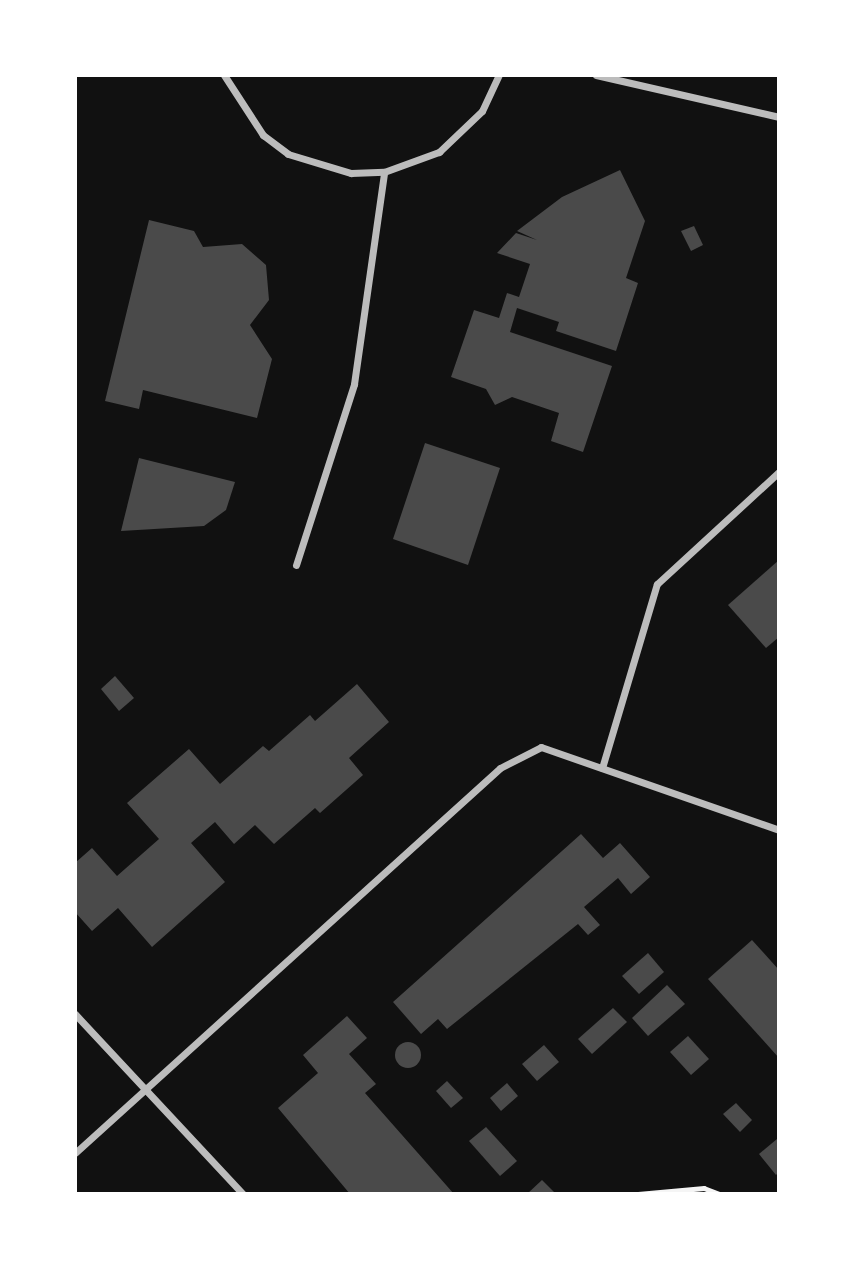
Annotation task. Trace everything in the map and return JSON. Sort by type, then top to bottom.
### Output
[{"type":"street","points":[[224,75],[241,110],[288,154],[341,172],[384,172],[439,152],[463,133],[499,75]]},
{"type":"street","points":[[596,75],[779,117]]},
{"type":"street","points":[[296,565],[354,384],[384,172]]},
{"type":"street","points":[[602,768],[657,584],[779,472]]},
{"type":"street","points":[[75,1153],[148,1094],[500,768],[541,747],[779,830]]},
{"type":"street","points":[[75,1014],[243,1194]]},
{"type":"path","points":[[638,1194],[704,1188],[720,1194]]},
{"type":"building","points":[[620,170],[645,221],[626,278],[638,283],[616,351],[556,331],[559,322],[517,308],[510,332],[612,366],[583,452],[551,441],[559,413],[512,397],[495,405],[486,389],[451,377],[474,310],[499,318],[507,293],[519,297],[530,264],[497,253],[516,233],[537,240],[517,231],[562,197]]},
{"type":"building","points":[[149,220],[194,231],[203,247],[242,244],[266,265],[269,300],[250,325],[272,359],[257,418],[143,390],[139,409],[105,401]]},
{"type":"building","points":[[694,226],[703,245],[691,251],[681,231]]},
{"type":"building","points":[[425,443],[500,468],[468,565],[393,539]]},
{"type":"building","points":[[139,458],[235,482],[226,510],[204,526],[121,531]]},
{"type":"building","points":[[779,560],[779,637],[766,648],[728,605]]},
{"type":"building","points":[[115,676],[134,698],[119,711],[101,689]]},
{"type":"building","points":[[357,684],[389,722],[349,758],[363,775],[320,813],[315,808],[274,844],[255,825],[234,844],[215,822],[191,843],[225,882],[152,947],[118,908],[92,931],[75,912],[75,863],[92,848],[117,876],[159,839],[127,803],[189,749],[220,784],[263,746],[269,751],[310,715],[315,721]]},
{"type":"building","points":[[581,834],[603,858],[620,843],[650,877],[631,894],[618,878],[584,907],[600,925],[588,935],[578,924],[447,1029],[438,1019],[421,1034],[393,1002]]},
{"type":"building","points":[[752,940],[779,970],[779,1058],[708,979]]},
{"type":"building","points":[[648,953],[664,972],[639,994],[622,976]]},
{"type":"building","points":[[667,985],[685,1004],[648,1036],[632,1018]]},
{"type":"building","points":[[613,1008],[627,1022],[592,1054],[578,1039]]},
{"type":"building","points":[[347,1016],[367,1038],[349,1054],[376,1084],[365,1093],[454,1194],[350,1194],[278,1108],[318,1073],[303,1055]]},
{"type":"building","points":[[688,1036],[709,1059],[691,1075],[670,1052]]},
{"type":"building","points":[[408,1042],[417,1046],[421,1055],[417,1064],[408,1068],[399,1064],[395,1055],[399,1046]]},
{"type":"building","points":[[544,1045],[559,1062],[537,1081],[522,1064]]},
{"type":"building","points":[[447,1081],[463,1098],[451,1108],[436,1091]]},
{"type":"building","points":[[507,1083],[518,1096],[501,1111],[490,1098]]},
{"type":"building","points":[[736,1103],[752,1120],[740,1132],[723,1114]]},
{"type":"building","points":[[486,1127],[517,1161],[500,1176],[469,1141]]},
{"type":"building","points":[[777,1139],[779,1172],[776,1175],[759,1154]]},
{"type":"building","points":[[542,1180],[556,1194],[527,1194]]}]
